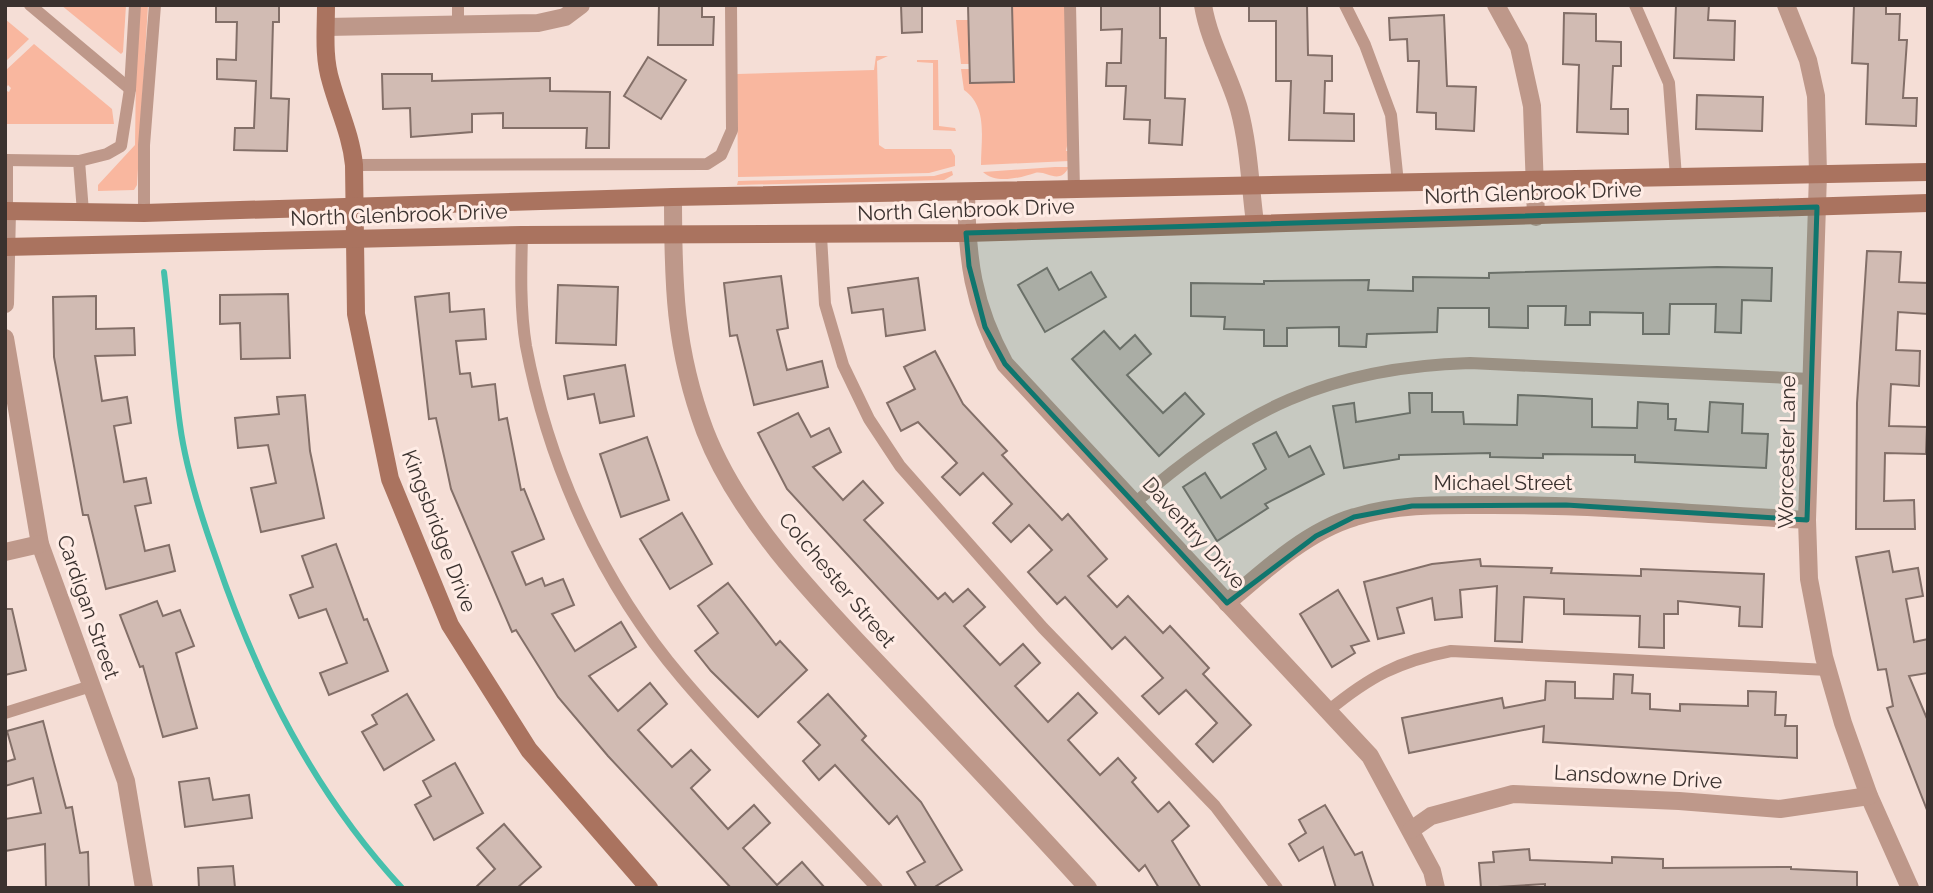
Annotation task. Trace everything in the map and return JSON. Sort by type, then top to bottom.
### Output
[{"type":"main road","name":"Kingsbridge Drive","points":[[326,5],[326,58],[330,81],[346,122],[354,165],[356,314],[390,480],[450,625],[529,750],[649,888]]},
{"type":"main road","name":"North Glenbrook Drive","points":[[6,211],[144,213],[673,197],[1928,172]]},
{"type":"main road","name":"North Glenbrook Drive","points":[[6,247],[522,234],[821,236],[966,233],[1928,203]]},
{"type":"street","points":[[326,27],[538,23],[565,17],[582,5]]},
{"type":"street","points":[[1203,5],[1211,38],[1238,108],[1249,160],[1255,223]]},
{"type":"street","points":[[1496,5],[1518,47],[1532,106],[1536,217]]},
{"type":"street","name":"Worcester Lane","points":[[1786,5],[1808,61],[1816,96],[1818,174],[1807,520],[1810,579],[1828,670],[1869,796],[1910,888]]},
{"type":"street","name":"Daventry Drive","points":[[965,192],[969,266],[985,327],[1005,364],[1370,756],[1432,871],[1436,888]]},
{"type":"street","name":"Colchester Street","points":[[673,197],[673,294],[678,334],[700,416],[724,470],[774,547],[818,600],[1088,888]]},
{"type":"street","points":[[5,304],[6,211]]},
{"type":"street","name":"Cardigan Street","points":[[5,338],[12,415],[40,544],[126,781],[144,888]]},
{"type":"street","name":"Michael Street","points":[[1227,603],[1273,564],[1316,536],[1353,517],[1412,506],[1566,505],[1807,520]]},
{"type":"street","points":[[5,552],[40,544]]},
{"type":"street","name":"Lansdowne Drive","points":[[1411,830],[1431,816],[1513,794],[1679,801],[1780,809],[1869,796]]},
{"type":"lane","points":[[30,5],[130,89]]},
{"type":"lane","points":[[6,211],[6,160],[79,161],[107,155],[121,146],[130,89],[135,5]]},
{"type":"lane","points":[[144,213],[144,145],[155,5]]},
{"type":"lane","points":[[458,5],[458,24]]},
{"type":"lane","points":[[354,165],[707,164],[722,155],[732,130],[731,5]]},
{"type":"lane","points":[[1070,5],[1074,190]]},
{"type":"lane","points":[[1345,5],[1365,45],[1391,115],[1398,183]]},
{"type":"lane","points":[[1635,5],[1660,57],[1669,83],[1676,177]]},
{"type":"lane","points":[[79,161],[83,212]]},
{"type":"lane","points":[[522,234],[521,280],[526,344],[550,442],[576,508],[600,558],[681,677],[877,888]]},
{"type":"lane","points":[[821,236],[825,304],[843,365],[869,419],[900,466],[1043,628],[1215,806],[1277,888]]},
{"type":"lane","points":[[1136,502],[1186,458],[1231,428],[1289,399],[1364,373],[1421,364],[1470,363],[1811,379]]},
{"type":"lane","points":[[1328,711],[1385,670],[1420,657],[1451,650],[1828,670]]},
{"type":"lane","points":[[5,713],[92,686]]},
{"type":"highlighted area","points":[[1817,207],[1807,520],[1566,505],[1412,506],[1354,517],[1316,536],[1227,603],[1005,364],[985,327],[969,266],[966,233]]},
{"type":"shaded area","points":[[61,5],[126,5],[123,52],[121,54]]},
{"type":"shaded area","points":[[137,5],[148,5],[137,185],[134,190],[98,191],[98,185],[135,145]]},
{"type":"shaded area","points":[[1012,5],[1065,5],[1066,151],[1069,151],[1069,161],[981,165],[980,114],[972,97],[964,90],[961,69],[969,69],[970,82],[1014,81]]},
{"type":"shaded area","points":[[5,19],[29,39],[5,62]]},
{"type":"shaded area","points":[[956,20],[968,20],[969,64],[961,64]]},
{"type":"shaded area","points":[[34,44],[112,109],[114,124],[5,124],[5,90],[9,92],[11,88],[8,85],[6,88],[5,71]]},
{"type":"shaded area","points":[[876,56],[888,56],[877,61],[879,145],[885,149],[951,149],[955,156],[955,166],[929,173],[738,177],[737,74],[874,70]]},
{"type":"shaded area","points":[[917,60],[938,60],[939,126],[955,128],[956,131],[933,130],[933,63]]},
{"type":"shaded area","points":[[1069,167],[1061,176],[1035,173],[1002,179],[983,172]]},
{"type":"shaded area","points":[[952,171],[953,175],[944,180],[737,185],[738,181],[934,176]]},
{"type":"building","points":[[216,5],[279,5],[279,22],[273,22],[271,98],[289,99],[287,151],[234,150],[235,128],[254,128],[256,81],[217,79],[217,59],[236,60],[237,22],[216,22]]},
{"type":"building","points":[[659,5],[702,5],[702,17],[714,17],[713,45],[658,45]]},
{"type":"building","points":[[901,5],[922,5],[922,32],[902,33]]},
{"type":"building","points":[[968,5],[1012,5],[1014,82],[970,83]]},
{"type":"building","points":[[1160,5],[1160,38],[1166,38],[1165,98],[1185,99],[1182,145],[1149,143],[1150,120],[1124,119],[1126,86],[1106,86],[1107,63],[1121,63],[1122,29],[1101,30],[1101,6]]},
{"type":"building","points":[[1249,5],[1307,5],[1308,55],[1332,56],[1332,81],[1325,81],[1324,113],[1354,114],[1354,141],[1289,140],[1291,81],[1276,81],[1276,21],[1249,21]]},
{"type":"building","points":[[1676,5],[1709,5],[1708,20],[1735,21],[1734,60],[1674,58]]},
{"type":"building","points":[[1854,5],[1886,5],[1886,14],[1900,14],[1899,40],[1907,40],[1903,98],[1917,98],[1916,126],[1866,124],[1868,64],[1852,63]]},
{"type":"building","points":[[1564,13],[1596,14],[1596,41],[1621,42],[1621,66],[1613,66],[1611,109],[1628,109],[1628,134],[1577,132],[1579,65],[1563,64]]},
{"type":"building","points":[[1444,15],[1447,86],[1476,87],[1474,131],[1436,129],[1436,113],[1417,112],[1419,61],[1408,61],[1407,39],[1390,40],[1389,18]]},
{"type":"building","points":[[648,57],[686,80],[661,119],[624,96]]},
{"type":"building","points":[[382,74],[432,74],[432,81],[550,78],[550,91],[610,92],[609,148],[586,148],[587,128],[503,128],[503,113],[472,114],[472,132],[411,137],[410,108],[383,109]]},
{"type":"building","points":[[1697,95],[1763,97],[1762,131],[1696,129]]},
{"type":"building","points":[[1867,251],[1901,252],[1899,282],[1928,283],[1928,314],[1898,312],[1896,350],[1920,351],[1919,386],[1891,384],[1889,426],[1927,427],[1926,454],[1885,453],[1884,501],[1914,500],[1915,529],[1856,529],[1857,403]]},
{"type":"building","points":[[1047,268],[1059,290],[1091,272],[1106,297],[1045,332],[1018,285]]},
{"type":"building","points":[[1772,268],[1771,301],[1742,300],[1741,333],[1715,332],[1716,304],[1670,304],[1669,334],[1643,334],[1643,313],[1590,312],[1590,325],[1565,325],[1566,306],[1528,306],[1528,328],[1489,327],[1489,308],[1438,308],[1437,332],[1367,334],[1366,347],[1339,346],[1339,327],[1287,328],[1287,346],[1264,346],[1264,330],[1224,329],[1225,317],[1191,316],[1191,283],[1264,284],[1264,281],[1369,280],[1368,290],[1413,291],[1413,277],[1489,278],[1489,273]]},
{"type":"building","points":[[781,276],[788,328],[777,330],[787,370],[822,361],[828,387],[754,405],[737,335],[730,336],[724,283]]},
{"type":"building","points":[[918,278],[925,330],[886,336],[883,309],[852,313],[848,288]]},
{"type":"building","points":[[558,285],[618,287],[616,345],[556,343]]},
{"type":"building","points":[[449,293],[450,312],[484,309],[486,339],[456,341],[460,374],[470,373],[472,387],[495,384],[499,420],[507,418],[521,490],[524,489],[544,539],[512,552],[526,585],[542,578],[545,586],[563,579],[574,605],[552,614],[575,651],[621,622],[636,647],[589,676],[618,711],[650,683],[667,704],[638,730],[672,767],[691,750],[710,770],[691,788],[728,829],[754,805],[770,823],[743,848],[777,885],[802,862],[825,888],[731,888],[608,756],[558,697],[516,630],[512,632],[451,489],[436,418],[429,419],[415,297]]},
{"type":"building","points":[[288,294],[290,358],[241,359],[240,323],[220,324],[220,295]]},
{"type":"building","points":[[96,296],[96,329],[134,328],[135,355],[95,356],[102,401],[127,397],[131,423],[114,426],[124,482],[146,478],[151,503],[135,506],[145,551],[169,545],[175,571],[106,589],[88,515],[83,515],[54,357],[53,297]]},
{"type":"building","points":[[1104,331],[1120,349],[1135,335],[1151,354],[1127,375],[1163,413],[1185,393],[1204,414],[1159,456],[1072,359]]},
{"type":"building","points":[[935,351],[963,404],[1007,451],[1002,455],[1062,520],[1068,514],[1107,559],[1088,576],[1117,607],[1128,596],[1163,633],[1170,626],[1209,668],[1203,674],[1251,725],[1213,762],[1196,744],[1217,723],[1186,690],[1159,714],[1142,696],[1163,678],[1125,637],[1112,649],[1065,597],[1057,604],[1028,572],[1052,550],[1029,525],[1011,542],[993,523],[1012,504],[983,473],[960,495],[942,477],[957,463],[918,422],[901,431],[887,403],[915,389],[904,367]]},
{"type":"building","points":[[625,365],[634,416],[600,423],[594,394],[568,399],[564,376]]},
{"type":"building","points":[[1409,393],[1432,393],[1432,412],[1463,412],[1464,424],[1517,425],[1518,395],[1592,399],[1592,427],[1637,428],[1638,402],[1668,404],[1668,419],[1676,419],[1675,430],[1708,432],[1710,402],[1743,404],[1742,433],[1768,434],[1766,468],[1635,462],[1635,455],[1543,454],[1543,458],[1490,457],[1490,453],[1399,455],[1399,459],[1344,468],[1333,406],[1354,403],[1356,422],[1410,413]]},
{"type":"building","points":[[305,395],[310,451],[324,518],[261,532],[251,488],[276,483],[268,445],[238,448],[235,418],[279,414],[277,397]]},
{"type":"building","points":[[798,413],[811,437],[829,428],[841,452],[813,467],[843,500],[863,481],[883,503],[864,520],[938,599],[945,593],[953,602],[968,589],[985,607],[964,626],[1000,665],[1023,644],[1040,663],[1015,686],[1048,722],[1078,693],[1097,713],[1068,740],[1100,775],[1118,758],[1136,778],[1132,782],[1158,812],[1169,802],[1189,826],[1172,841],[1201,888],[1159,888],[1145,865],[1139,871],[787,489],[758,433]]},
{"type":"building","points":[[1276,432],[1289,457],[1310,446],[1324,474],[1265,504],[1268,508],[1217,541],[1183,487],[1205,473],[1221,498],[1266,469],[1253,444]]},
{"type":"building","points":[[647,437],[669,500],[621,517],[600,454]]},
{"type":"building","points":[[682,513],[712,564],[670,589],[640,539]]},
{"type":"building","points":[[336,544],[364,620],[367,619],[388,671],[329,695],[320,673],[347,663],[326,609],[299,618],[290,595],[313,587],[302,556]]},
{"type":"building","points":[[1889,551],[1893,572],[1918,568],[1923,596],[1906,599],[1914,642],[1928,639],[1928,673],[1909,676],[1928,721],[1927,810],[1887,708],[1893,706],[1886,669],[1878,670],[1856,557]]},
{"type":"building","points":[[1480,559],[1481,566],[1552,568],[1551,573],[1641,576],[1641,569],[1764,574],[1762,627],[1739,626],[1740,607],[1678,601],[1678,614],[1664,614],[1664,648],[1639,647],[1640,616],[1564,614],[1564,599],[1524,597],[1522,642],[1495,641],[1497,586],[1460,590],[1462,617],[1435,620],[1432,598],[1397,608],[1404,633],[1378,639],[1364,582],[1432,564]]},
{"type":"building","points":[[728,583],[776,645],[780,641],[807,670],[758,717],[711,671],[695,651],[718,633],[698,606]]},
{"type":"building","points":[[1338,590],[1369,641],[1351,646],[1355,653],[1332,667],[1300,614]]},
{"type":"building","points":[[157,601],[163,616],[180,610],[194,646],[176,653],[197,728],[163,737],[143,666],[140,667],[120,615]]},
{"type":"building","points":[[5,609],[12,609],[26,670],[5,675]]},
{"type":"building","points":[[1614,674],[1633,675],[1632,693],[1650,694],[1650,709],[1680,711],[1680,704],[1748,706],[1748,691],[1776,692],[1775,715],[1786,715],[1785,726],[1797,726],[1797,758],[1543,742],[1544,726],[1409,753],[1402,718],[1502,698],[1504,708],[1545,700],[1546,681],[1575,682],[1575,698],[1613,699]]},
{"type":"building","points":[[407,694],[434,740],[384,770],[362,732],[377,724],[372,715]]},
{"type":"building","points":[[828,694],[866,736],[862,740],[921,802],[962,870],[933,888],[917,888],[907,872],[925,862],[897,816],[889,824],[835,765],[819,780],[803,761],[820,745],[798,722]]},
{"type":"building","points":[[43,721],[66,808],[72,807],[80,853],[88,852],[89,888],[46,888],[45,844],[5,851],[5,819],[41,813],[33,778],[5,786],[5,762],[15,759],[7,731]]},
{"type":"building","points":[[455,763],[483,813],[434,840],[415,805],[431,796],[423,781]]},
{"type":"building","points":[[209,778],[213,800],[249,795],[252,818],[185,827],[179,782]]},
{"type":"building","points":[[1325,805],[1355,855],[1362,852],[1374,888],[1336,888],[1323,847],[1299,861],[1289,844],[1306,833],[1299,820]]},
{"type":"building","points":[[504,824],[541,867],[517,888],[475,888],[495,869],[477,848]]},
{"type":"building","points":[[1529,849],[1530,860],[1612,863],[1612,857],[1663,859],[1663,868],[1791,867],[1857,872],[1857,888],[1545,888],[1545,884],[1481,888],[1479,863],[1494,862],[1493,852]]},
{"type":"building","points":[[233,866],[235,888],[199,888],[198,868]]},
{"type":"waterway","points":[[164,272],[186,459],[210,542],[232,603],[270,691],[315,774],[370,852],[402,888]]}]
